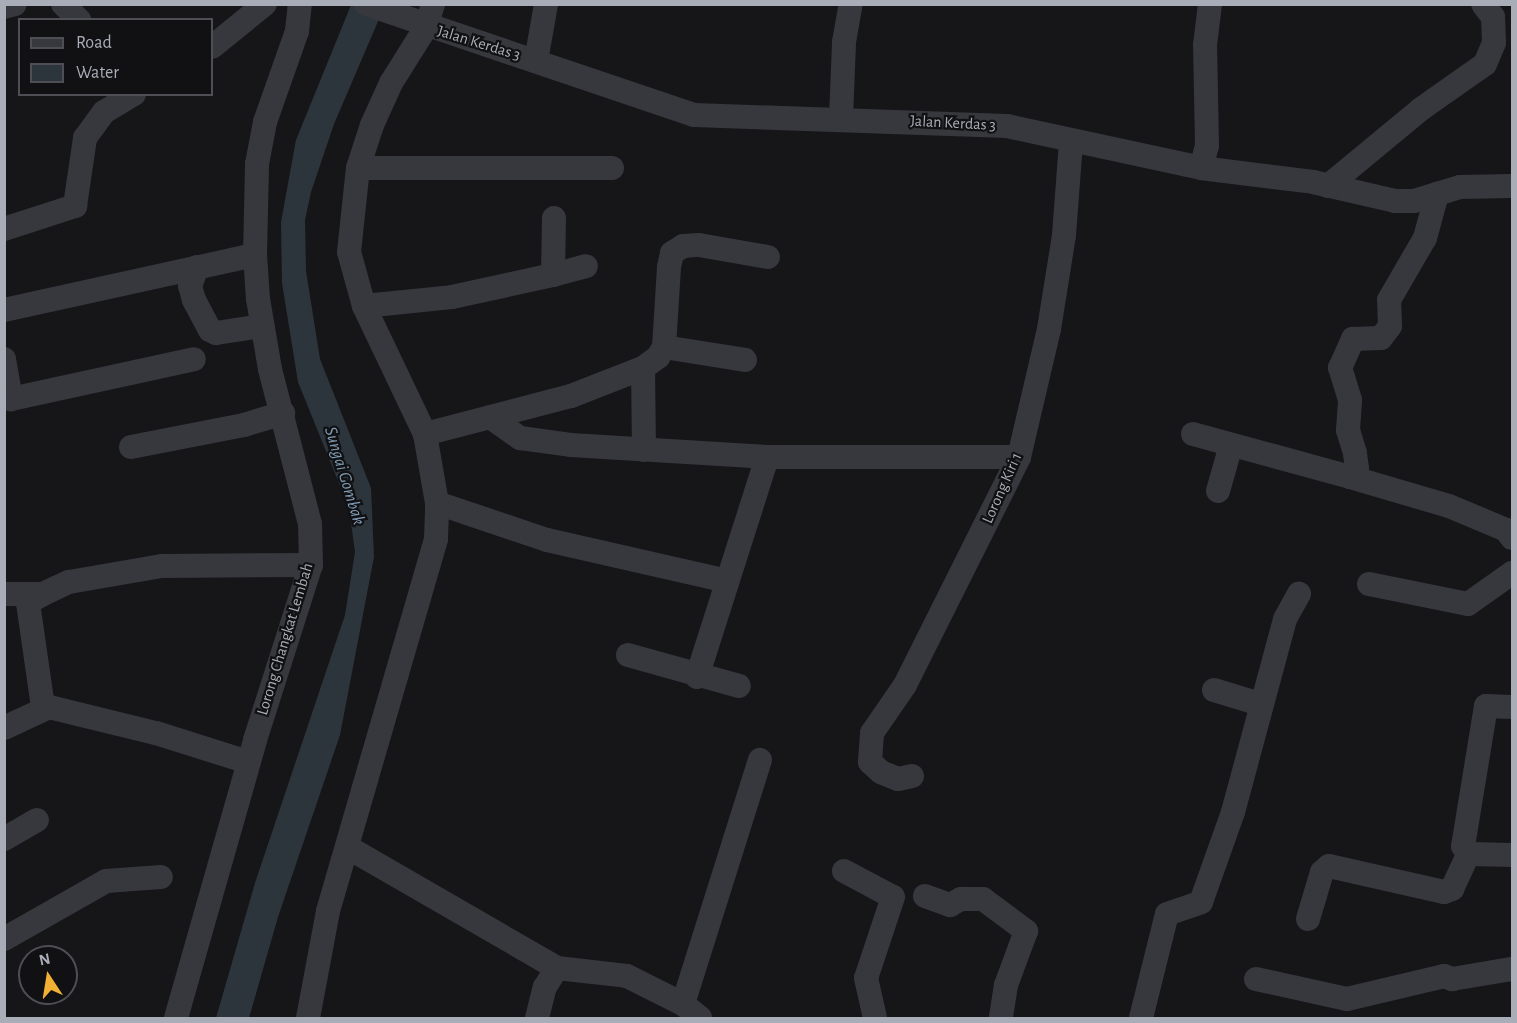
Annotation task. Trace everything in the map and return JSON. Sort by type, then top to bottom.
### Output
[{"type":"street","points":[[4,6],[15,4]]},
{"type":"street","points":[[63,4],[77,18]]},
{"type":"street","points":[[213,45],[265,4]]},
{"type":"street","name":"Lorong Changkat Lembah","points":[[176,1018],[248,762],[311,565],[310,524],[262,327],[255,255],[257,164],[265,122],[297,31],[300,4]]},
{"type":"street","name":"Jalan Kerdas 3","points":[[366,4],[400,18],[430,16],[536,61],[694,115],[841,118],[1007,126],[1201,168],[1328,186],[1395,201],[1437,194],[1460,187],[1512,186]]},
{"type":"street","points":[[536,61],[546,4]]},
{"type":"street","points":[[841,118],[844,42],[851,4]]},
{"type":"street","points":[[1201,168],[1207,146],[1205,36],[1210,4]]},
{"type":"street","points":[[1328,186],[1421,109],[1485,64],[1494,44],[1495,9]]},
{"type":"street","points":[[308,1018],[320,945],[436,539],[437,503],[425,434],[364,306],[349,252],[358,168],[382,101],[430,16]]},
{"type":"street","points":[[4,229],[75,206],[85,138],[104,112],[131,96]]},
{"type":"street","name":"Lorong Kiri 1","points":[[912,776],[898,779],[870,762],[872,733],[905,686],[1019,457],[1049,328],[1064,235],[1071,141]]},
{"type":"street","points":[[358,168],[612,168]]},
{"type":"street","points":[[1350,477],[1357,468],[1348,430],[1350,400],[1340,368],[1353,339],[1381,338],[1390,326],[1389,300],[1425,238],[1437,194]]},
{"type":"street","points":[[553,275],[554,218]]},
{"type":"street","points":[[425,434],[571,396],[643,368],[664,347],[672,253],[683,246],[699,245],[768,257]]},
{"type":"street","points":[[4,310],[255,255]]},
{"type":"street","points":[[364,306],[452,297],[586,266]]},
{"type":"street","points":[[197,267],[190,286],[194,300],[210,330],[216,333],[262,327]]},
{"type":"street","points":[[664,347],[745,360]]},
{"type":"street","points":[[4,359],[11,399],[195,359]]},
{"type":"street","points":[[643,368],[644,450]]},
{"type":"street","points":[[131,447],[244,425],[283,413]]},
{"type":"street","points":[[490,417],[520,438],[644,450],[767,457],[1019,457]]},
{"type":"street","points":[[1192,434],[1449,506],[1506,530],[1512,538]]},
{"type":"street","points":[[1218,490],[1232,445]]},
{"type":"street","points":[[697,677],[767,457]]},
{"type":"street","points":[[437,503],[547,540],[727,581]]},
{"type":"street","points":[[43,707],[28,603],[43,594],[69,582],[162,566],[311,565]]},
{"type":"street","points":[[1369,584],[1468,604],[1512,573]]},
{"type":"street","points":[[4,594],[43,594]]},
{"type":"street","points":[[1141,1018],[1167,914],[1201,902],[1233,812],[1260,704],[1285,619],[1299,594]]},
{"type":"street","points":[[628,655],[697,677],[739,686]]},
{"type":"street","points":[[1214,690],[1260,704]]},
{"type":"street","points":[[1512,707],[1486,706],[1463,828],[1463,846],[1469,853],[1512,855]]},
{"type":"street","points":[[4,728],[43,707],[134,727],[248,762]]},
{"type":"street","points":[[349,848],[557,968],[627,975],[692,1011],[760,760]]},
{"type":"street","points":[[4,839],[37,820]]},
{"type":"street","points":[[1308,919],[1325,868],[1444,892],[1452,889],[1469,853]]},
{"type":"street","points":[[844,871],[893,897],[866,978],[875,1018]]},
{"type":"street","points":[[4,939],[106,881],[161,877]]},
{"type":"street","points":[[925,896],[950,904],[961,899],[983,899],[1026,931],[1006,985],[1001,1018]]},
{"type":"street","points":[[537,1018],[545,987],[557,968]]},
{"type":"street","points":[[1256,979],[1347,999],[1444,976],[1452,979],[1512,969]]},
{"type":"water","name":"Sungai Gombak","points":[[351,5],[385,5],[334,124],[311,192],[305,220],[306,271],[320,359],[371,488],[374,557],[340,735],[278,917],[249,1018],[216,1018],[255,883],[345,615],[355,552],[349,508],[298,382],[282,283],[281,222],[296,140]]}]
